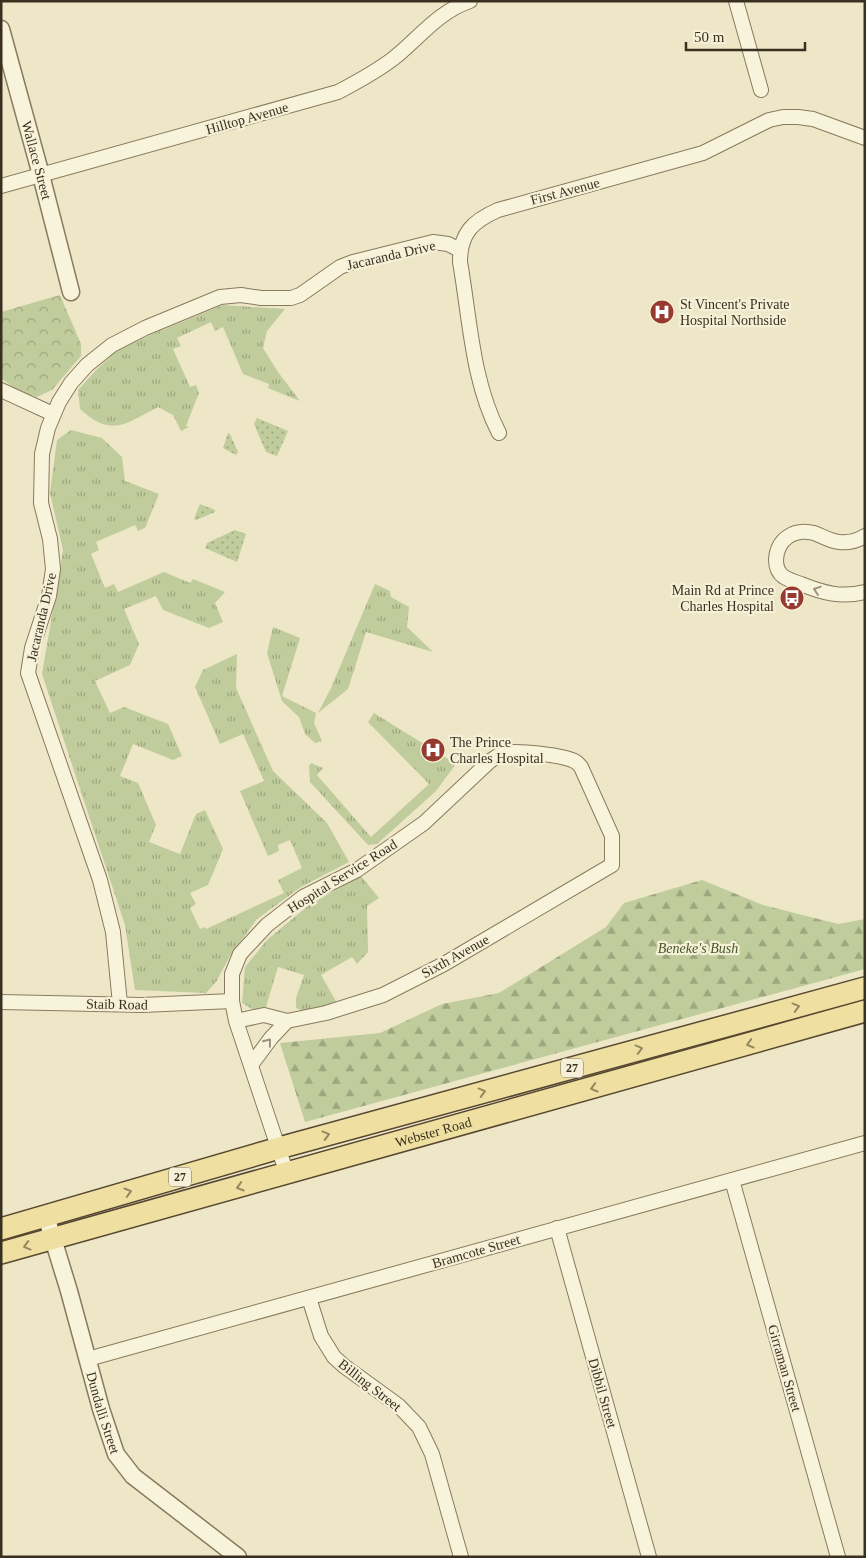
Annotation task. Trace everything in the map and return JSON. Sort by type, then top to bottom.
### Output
[{"type":"main road","name":"Webster Road","points":[[1,1229],[279,1148],[865,988]]},
{"type":"main road","name":"Webster Road","points":[[1,1253],[865,1011]]},
{"type":"street","name":"Hilltop Avenue","points":[[1,186],[338,92],[374,73],[449,11],[470,1]]},
{"type":"street","points":[[736,1],[760,90]]},
{"type":"street","name":"Wallace Street","points":[[1,29],[71,292]]},
{"type":"street","name":"First Avenue","points":[[460,250],[464,237],[481,217],[498,210],[703,153],[769,120],[783,117],[814,119],[865,138]]},
{"type":"street","name":"Jacaranda Drive","points":[[120,1004],[113,932],[100,880],[28,673],[32,648],[49,596],[53,568],[50,539],[41,502],[40,475],[42,454],[53,414],[71,383],[87,365],[112,345],[145,328],[220,297],[241,295],[262,298],[291,298],[300,295],[340,267],[353,262],[433,242],[448,244],[460,250]]},
{"type":"street","points":[[460,250],[460,262],[480,385],[489,414],[500,433]]},
{"type":"street","points":[[1,390],[53,414]]},
{"type":"street","points":[[865,536],[843,542],[833,541],[812,533],[793,534],[786,537],[780,545],[776,563],[784,578],[822,592],[842,595],[865,592]]},
{"type":"street","name":"Hospital Service Road","points":[[287,1174],[236,1021],[232,1001],[232,974],[240,954],[266,925],[303,897],[357,870],[424,823],[490,761],[503,754],[515,752],[534,753],[575,761],[581,767],[612,836],[612,865]]},
{"type":"street","name":"Sixth Avenue","points":[[236,1021],[264,1015],[287,1021],[326,1014],[383,995],[444,964],[612,865]]},
{"type":"street","name":"Staib Road","points":[[1,1002],[142,1005],[232,1001]]},
{"type":"street","points":[[251,1065],[271,1038],[287,1021]]},
{"type":"street","name":"Bramcote Street","points":[[88,1359],[865,1143]]},
{"type":"street","name":"Girraman Street","points":[[732,1180],[838,1557]]},
{"type":"street","name":"Dundalli Street","points":[[46,1216],[110,1440],[123,1465],[133,1476],[238,1557]]},
{"type":"street","name":"Dibbil Street","points":[[557,1228],[649,1557]]},
{"type":"street","name":"Billing Street","points":[[309,1298],[321,1336],[334,1357],[399,1406],[419,1427],[432,1454],[461,1557]]},
{"type":"green space","points":[[60,295],[81,344],[81,356],[52,390],[37,397],[17,390],[1,378],[1,312]]},
{"type":"green space","points":[[223,305],[285,309],[267,331],[263,348],[300,401],[268,388],[269,384],[243,374],[223,327],[215,331],[211,322],[177,338],[181,346],[173,349],[190,387],[196,385],[199,393],[186,426],[189,427],[181,431],[173,415],[158,407],[127,423],[110,426],[91,418],[80,409],[78,390],[121,347]]},
{"type":"green space","points":[[257,418],[288,431],[277,456],[266,452],[254,424]]},
{"type":"green space","points":[[71,430],[102,438],[122,457],[125,481],[159,494],[145,528],[138,531],[135,525],[96,542],[99,550],[91,554],[105,588],[114,584],[118,592],[164,572],[190,583],[193,579],[225,592],[215,603],[223,622],[209,628],[163,610],[156,596],[124,609],[139,644],[130,665],[95,681],[110,713],[124,707],[168,724],[182,756],[173,760],[133,744],[120,776],[138,783],[156,825],[149,842],[180,854],[196,814],[205,810],[223,849],[208,885],[190,893],[196,904],[190,908],[200,929],[205,927],[206,929],[284,893],[278,880],[302,868],[290,840],[278,845],[279,851],[268,856],[240,791],[264,781],[243,734],[220,744],[195,687],[203,670],[237,654],[236,688],[273,771],[327,823],[349,862],[301,887],[257,919],[230,956],[216,982],[206,993],[135,990],[125,925],[42,674],[63,550],[50,493],[57,440]]},
{"type":"green space","points":[[228,433],[238,452],[236,455],[223,448]]},
{"type":"green space","points":[[200,504],[215,510],[215,512],[196,520],[194,519]]},
{"type":"green space","points":[[235,530],[246,534],[237,562],[205,548],[207,543]]},
{"type":"green space","points":[[375,584],[390,591],[391,597],[409,607],[407,627],[433,652],[366,632],[348,689],[318,713],[331,688]]},
{"type":"green space","points":[[273,627],[300,638],[282,696],[316,713],[314,723],[322,741],[315,743],[305,734],[299,717],[282,701],[267,653]]},
{"type":"green space","points":[[374,713],[456,764],[436,791],[377,844],[368,845],[310,782],[309,766],[311,763],[323,768],[317,775],[371,837],[429,784],[368,722]]},
{"type":"green space","points":[[361,876],[379,898],[367,906],[368,952],[357,964],[352,957],[321,975],[337,1003],[309,1013],[296,1008],[296,998],[304,975],[278,967],[266,1007],[257,1012],[242,1003],[245,967],[267,940],[309,905]]},
{"type":"green space","name":"Beneke's Bush","points":[[702,880],[763,905],[838,924],[865,919],[865,969],[305,1122],[280,1043],[380,1033],[442,1004],[499,993],[606,927],[624,903]]},
{"type":"place","name":"St Vincent's Private Hospital Northside","points":[[662,312]]},
{"type":"place","name":"Main Rd at Prince Charles Hospital","points":[[792,598]]},
{"type":"place","name":"The Prince Charles Hospital","points":[[433,750]]}]
